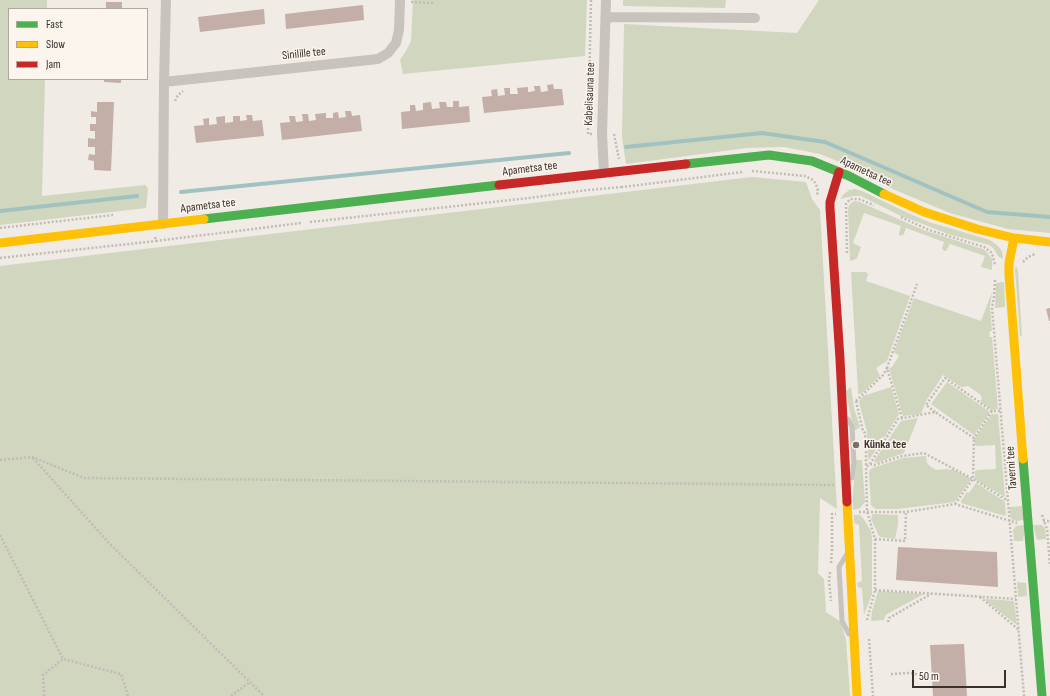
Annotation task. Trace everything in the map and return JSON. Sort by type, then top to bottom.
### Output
[{"type":"street","points":[[163,224],[166,0]]},
{"type":"street","name":"Kabelisauna tee","points":[[604,173],[602,134],[606,0]]},
{"type":"street","name":"Sinilille tee","points":[[164,82],[378,59],[388,53],[396,43],[405,1]]},
{"type":"street","points":[[606,16],[755,18]]},
{"type":"street","name":"Apametsa tee","points":[[0,243],[769,155],[812,161],[924,212],[977,229],[1014,238],[1050,242]]},
{"type":"street","points":[[839,172],[830,202],[830,208],[843,404],[857,696]]},
{"type":"street","name":"Taverni tee","points":[[1014,238],[1009,264],[1009,275],[1042,696]]},
{"type":"lane","points":[[843,404],[852,427],[854,462],[848,513]]},
{"type":"path","points":[[405,1],[433,3]]},
{"type":"path","points":[[614,134],[622,188],[754,171],[805,176],[813,180],[816,184],[818,191],[817,198],[830,202],[846,204]]},
{"type":"path","points":[[848,255],[846,204],[850,199],[859,199],[880,207]]},
{"type":"path","points":[[0,228],[116,215]]},
{"type":"path","points":[[897,216],[929,230],[984,247],[992,254],[995,267]]},
{"type":"path","points":[[0,258],[156,241]]},
{"type":"path","points":[[995,276],[992,307],[1024,696]]},
{"type":"path","points":[[856,401],[883,375],[887,368],[917,284]]},
{"type":"path","points":[[887,368],[902,418]]},
{"type":"path","points":[[974,438],[926,405],[945,378],[992,411],[1001,411]]},
{"type":"path","points":[[855,396],[863,431],[865,433],[867,511],[875,539],[875,590],[867,620],[868,627]]},
{"type":"path","points":[[955,504],[973,479],[974,438],[992,411]]},
{"type":"path","points":[[866,468],[898,419],[936,412]]},
{"type":"path","points":[[870,464],[874,465],[902,456],[924,453],[973,479],[1008,502]]},
{"type":"path","points":[[0,460],[32,457],[84,478],[847,486]]},
{"type":"path","points":[[32,457],[109,543],[264,696]]},
{"type":"path","points":[[831,603],[829,580],[832,550],[832,514],[867,511],[906,512],[955,504],[1016,523],[1050,521]]},
{"type":"path","points":[[875,539],[905,541],[906,512]]},
{"type":"path","points":[[0,535],[62,659],[121,674],[128,696]]},
{"type":"path","points":[[875,590],[1016,599]]},
{"type":"path","points":[[888,622],[889,618],[931,593]]},
{"type":"path","points":[[979,596],[1019,630]]},
{"type":"path","points":[[868,635],[873,696]]},
{"type":"path","points":[[44,696],[43,675],[62,659]]},
{"type":"path","points":[[891,674],[909,673],[921,675],[928,679]]},
{"type":"path","points":[[231,696],[250,682]]},
{"type":"green space","points":[[0,0],[47,0],[47,8],[8,8],[8,80],[45,80],[42,196],[145,185],[148,188],[146,208],[0,225]]},
{"type":"green space","points":[[413,0],[587,0],[585,56],[403,74],[400,60],[411,41]]},
{"type":"green space","points":[[623,0],[726,0],[725,8],[623,6]]},
{"type":"green space","points":[[819,0],[1050,0],[1050,233],[1008,229],[950,213],[895,190],[847,165],[820,154],[784,147],[747,148],[626,164],[622,137],[624,24],[797,33]]},
{"type":"green space","points":[[752,177],[806,182],[812,199],[820,210],[837,509],[820,498],[818,573],[824,579],[826,612],[841,622],[846,640],[850,696],[0,696],[0,266]]},
{"type":"green space","points":[[855,189],[929,222],[990,240],[1002,251],[1003,259],[999,257],[989,245],[948,234],[901,216],[861,196],[840,199],[849,190]]},
{"type":"green space","points":[[855,201],[923,230],[983,249],[992,259],[992,270],[981,267],[985,256],[950,244],[946,251],[944,251],[942,248],[944,242],[906,228],[904,234],[901,236],[899,233],[901,226],[864,213],[853,243],[861,247],[857,258],[850,261],[848,208],[851,203]]},
{"type":"green space","points":[[1016,266],[1018,271],[1022,336],[1020,336],[1015,270]]},
{"type":"green space","points":[[851,272],[866,272],[868,274],[866,281],[910,296],[887,361],[876,368],[880,376],[861,394],[858,394]]},
{"type":"green space","points":[[1004,282],[1005,307],[995,308],[996,283]]},
{"type":"green space","points":[[992,292],[990,306],[992,331],[989,333],[989,337],[992,337],[998,409],[992,410],[980,401],[982,399],[981,395],[968,386],[961,387],[943,375],[926,401],[921,414],[903,416],[889,368],[892,367],[899,356],[894,352],[914,298],[981,321]]},
{"type":"green space","points":[[947,382],[990,412],[974,435],[931,404]]},
{"type":"green space","points":[[851,387],[854,408],[860,427],[854,431],[846,391]]},
{"type":"green space","points":[[891,387],[899,414],[884,438],[882,437],[877,446],[878,447],[869,460],[867,432],[859,402],[863,396]]},
{"type":"green space","points":[[992,414],[998,414],[1005,497],[976,480],[975,477],[975,471],[977,470],[996,469],[995,445],[976,446],[975,444],[975,438]]},
{"type":"green space","points":[[918,418],[904,453],[876,463],[874,461],[901,421]]},
{"type":"green space","points":[[926,456],[927,463],[936,470],[952,469],[970,478],[971,480],[954,502],[897,509],[876,509],[871,505],[869,471],[872,468],[903,458]]},
{"type":"green space","points":[[856,460],[862,460],[865,502],[860,508],[853,510],[853,494]]},
{"type":"green space","points":[[976,483],[1004,501],[1005,516],[961,503],[967,492],[969,493]]},
{"type":"green space","points":[[1022,506],[1024,520],[1013,520],[1011,518],[1009,507]]},
{"type":"green space","points":[[854,515],[860,515],[863,518],[871,531],[872,537],[872,594],[864,615],[862,588],[858,587],[857,583],[862,581],[859,525],[854,523]]},
{"type":"green space","points":[[872,515],[898,515],[895,539],[879,536],[871,519]]},
{"type":"green space","points":[[1025,525],[1023,541],[1014,541],[1013,530],[1016,526]]},
{"type":"green space","points":[[1033,525],[1041,525],[1045,528],[1046,539],[1037,540]]},
{"type":"green space","points":[[1017,582],[1026,583],[1026,596],[1018,597]]},
{"type":"green space","points":[[878,591],[924,594],[887,614],[884,620],[871,621],[872,611]]},
{"type":"green space","points":[[986,599],[1014,601],[1017,625],[986,601]]},
{"type":"building","points":[[106,2],[122,2],[122,8],[106,8]]},
{"type":"building","points":[[363,5],[364,20],[286,29],[285,14]]},
{"type":"building","points":[[264,9],[265,24],[200,32],[198,17]]},
{"type":"building","points":[[104,80],[121,80],[121,83],[104,82]]},
{"type":"building","points":[[553,84],[554,89],[562,89],[564,105],[484,113],[482,97],[492,96],[491,90],[497,89],[498,96],[505,95],[504,88],[510,88],[510,94],[518,94],[517,88],[528,87],[528,92],[535,91],[534,86],[540,86],[541,92],[548,91],[547,85]]},
{"type":"building","points":[[453,101],[459,101],[459,107],[469,106],[470,122],[402,129],[401,112],[410,111],[410,105],[415,105],[416,111],[423,110],[423,103],[431,102],[432,109],[440,108],[439,102],[446,102],[447,107],[453,107]]},
{"type":"building","points":[[97,102],[114,102],[111,171],[94,170],[94,161],[88,160],[89,154],[95,155],[95,147],[88,147],[88,138],[95,139],[95,131],[90,131],[90,124],[96,124],[96,117],[91,117],[91,111],[97,112]]},
{"type":"building","points":[[345,111],[351,111],[352,116],[360,115],[362,131],[282,140],[280,123],[290,122],[289,116],[295,116],[296,122],[303,121],[302,114],[308,114],[309,121],[316,120],[315,114],[326,113],[326,118],[333,118],[333,113],[338,112],[339,118],[346,117]]},
{"type":"building","points":[[246,115],[252,115],[253,121],[262,120],[264,136],[196,143],[194,126],[204,125],[203,119],[209,118],[209,125],[217,124],[216,117],[225,116],[225,123],[233,122],[233,116],[240,116],[240,121],[247,120]]},
{"type":"building","points":[[1050,308],[1050,321],[1049,321],[1046,309]]},
{"type":"building","points":[[898,547],[997,552],[998,587],[896,580]]},
{"type":"building","points":[[964,644],[967,696],[933,696],[930,645]]},
{"type":"waterway","points":[[626,147],[762,133],[825,142],[987,212],[1050,217]]},
{"type":"waterway","points":[[181,192],[569,153]]},
{"type":"waterway","points":[[0,211],[137,196]]},
{"type":"traffic: fast","points":[[686,164],[769,155],[812,161],[849,176],[884,194]]},
{"type":"traffic: fast","points":[[204,219],[499,185]]},
{"type":"traffic: fast","points":[[1023,459],[1042,696]]},
{"type":"traffic: slow","points":[[884,194],[924,212],[977,229],[1014,238],[1050,242]]},
{"type":"traffic: slow","points":[[0,243],[204,219]]},
{"type":"traffic: slow","points":[[1014,238],[1009,263],[1009,275],[1023,459]]},
{"type":"traffic: slow","points":[[847,502],[857,696]]},
{"type":"traffic: jam","points":[[499,185],[686,164]]},
{"type":"traffic: jam","points":[[839,172],[830,202],[830,208],[840,359],[847,502]]},
{"type":"place","name":"Künka tee","points":[[856,445]]}]
